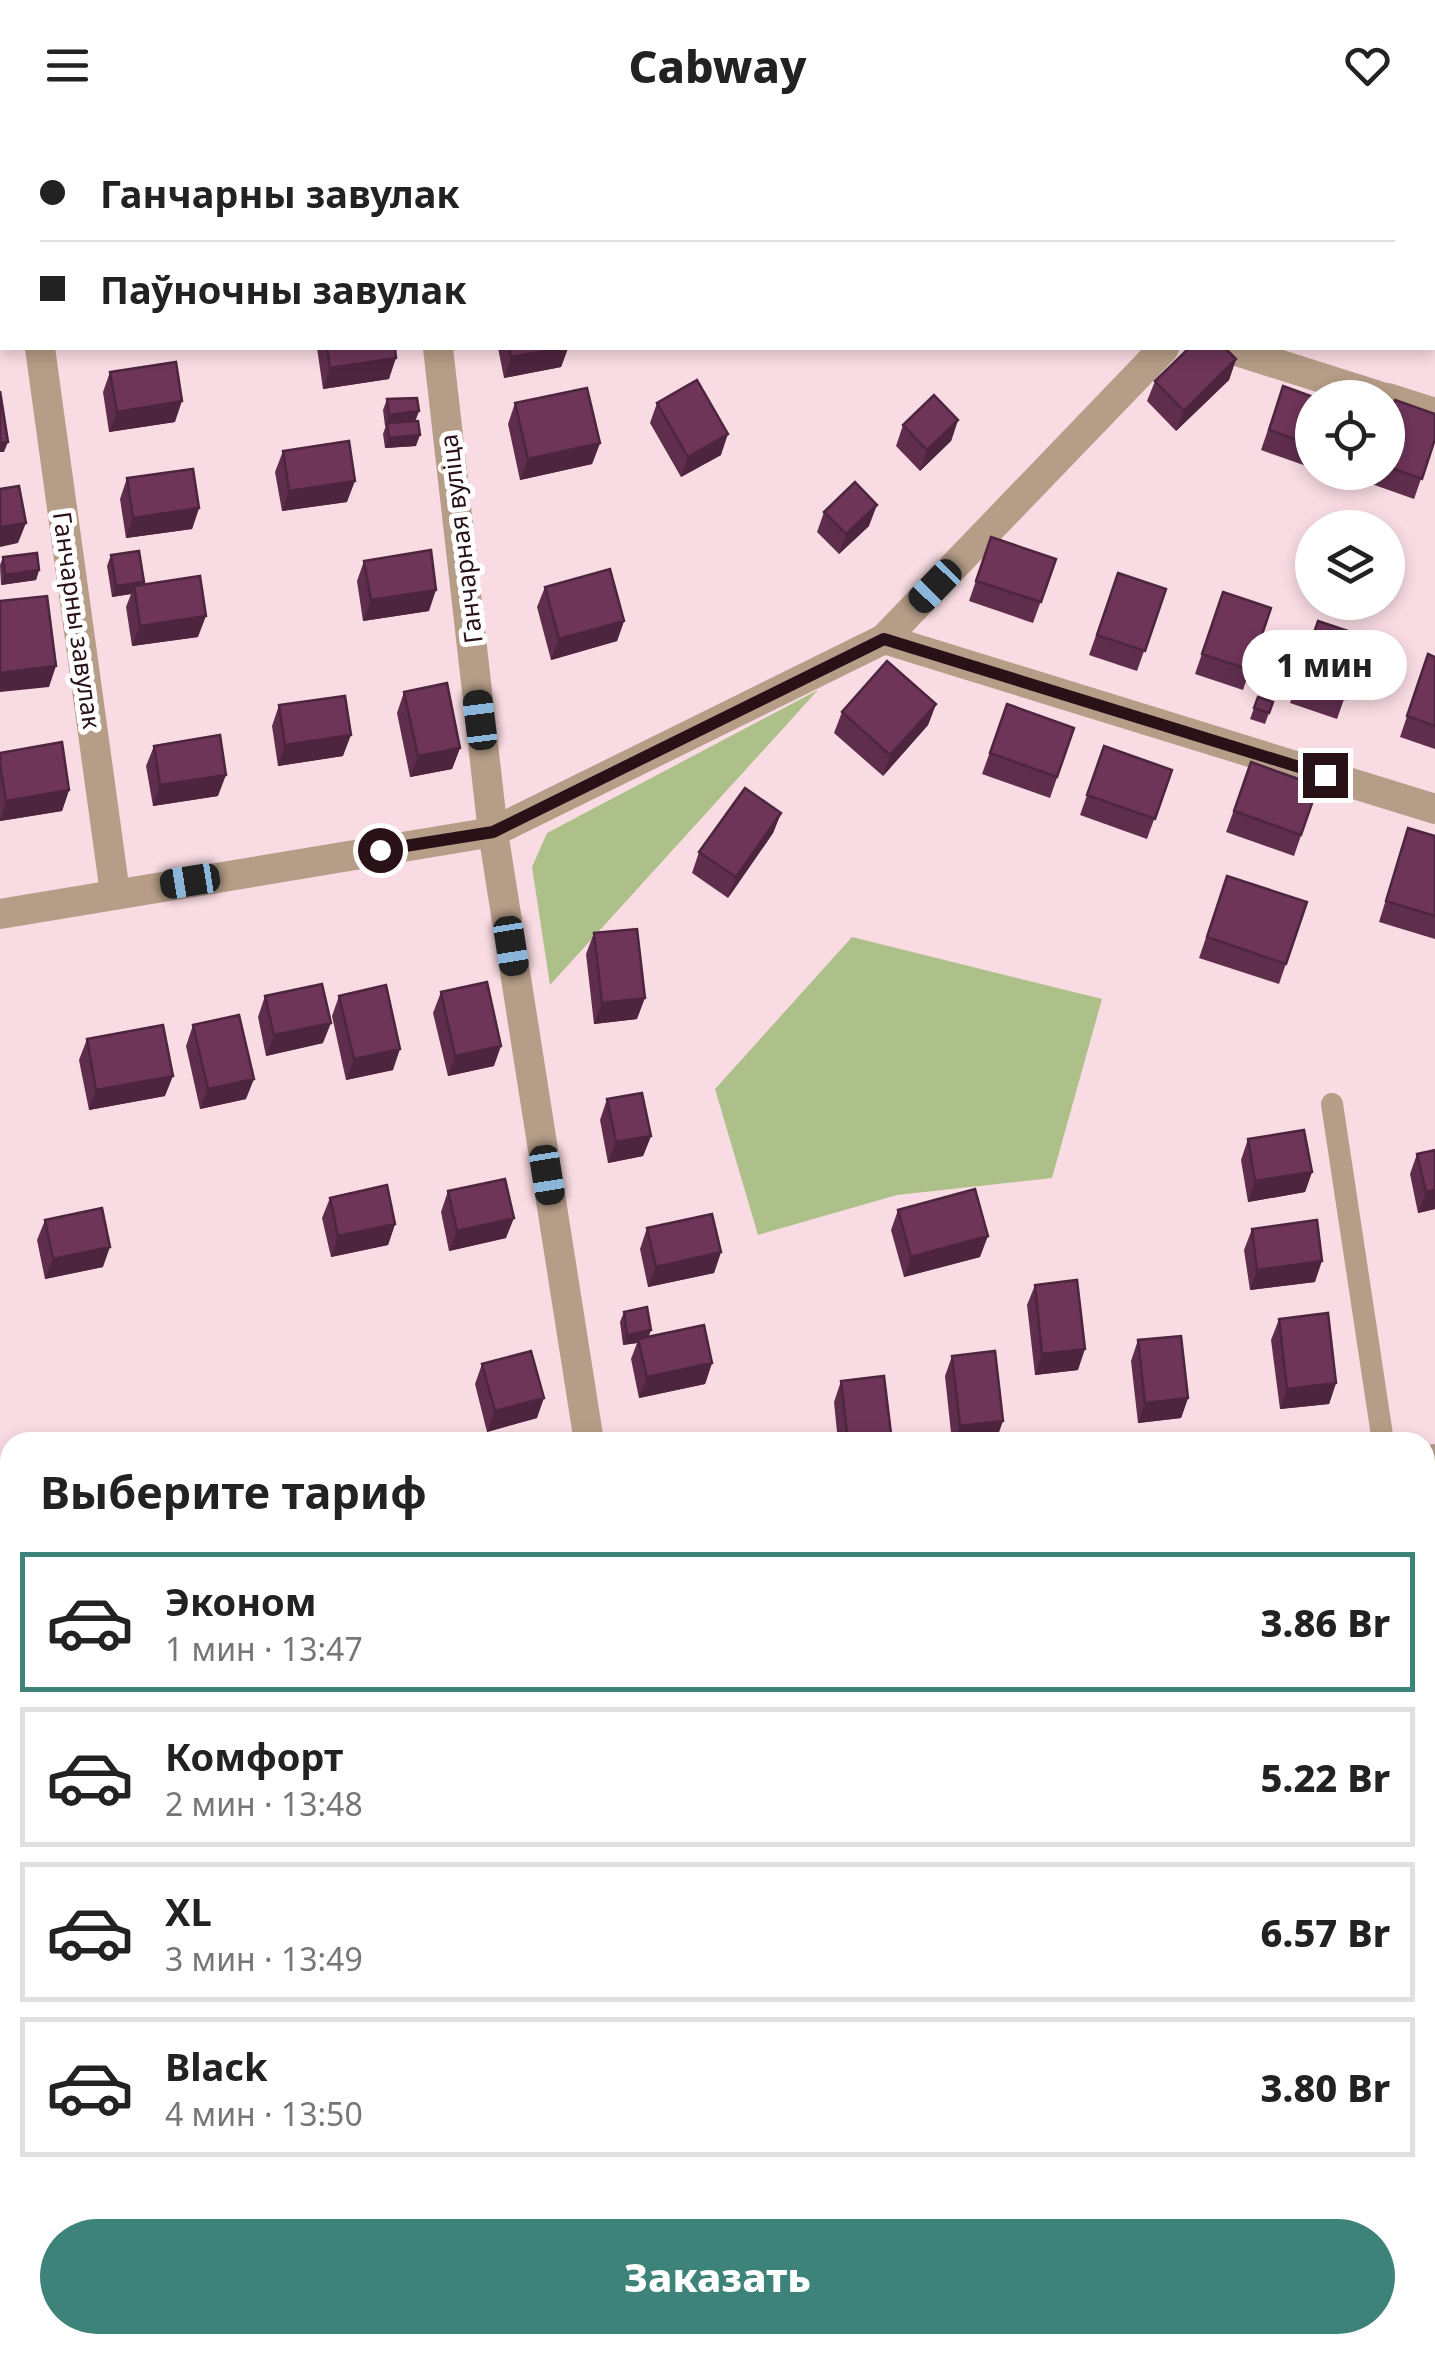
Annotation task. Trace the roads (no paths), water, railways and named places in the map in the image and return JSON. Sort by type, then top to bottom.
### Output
[{"type":"street","name":"Ганчарны завулак","points":[[40,350],[115,893]]},
{"type":"street","name":"Ганчарная вуліца","points":[[438,350],[493,832],[587,1432]]},
{"type":"street","points":[[0,914],[493,832],[884,639],[1162,350]]},
{"type":"street","points":[[1233,350],[1329,380]]},
{"type":"street","points":[[1405,404],[1435,413]]},
{"type":"street","points":[[884,639],[1435,809]]},
{"type":"lane","points":[[1332,1104],[1381,1432]]}]
